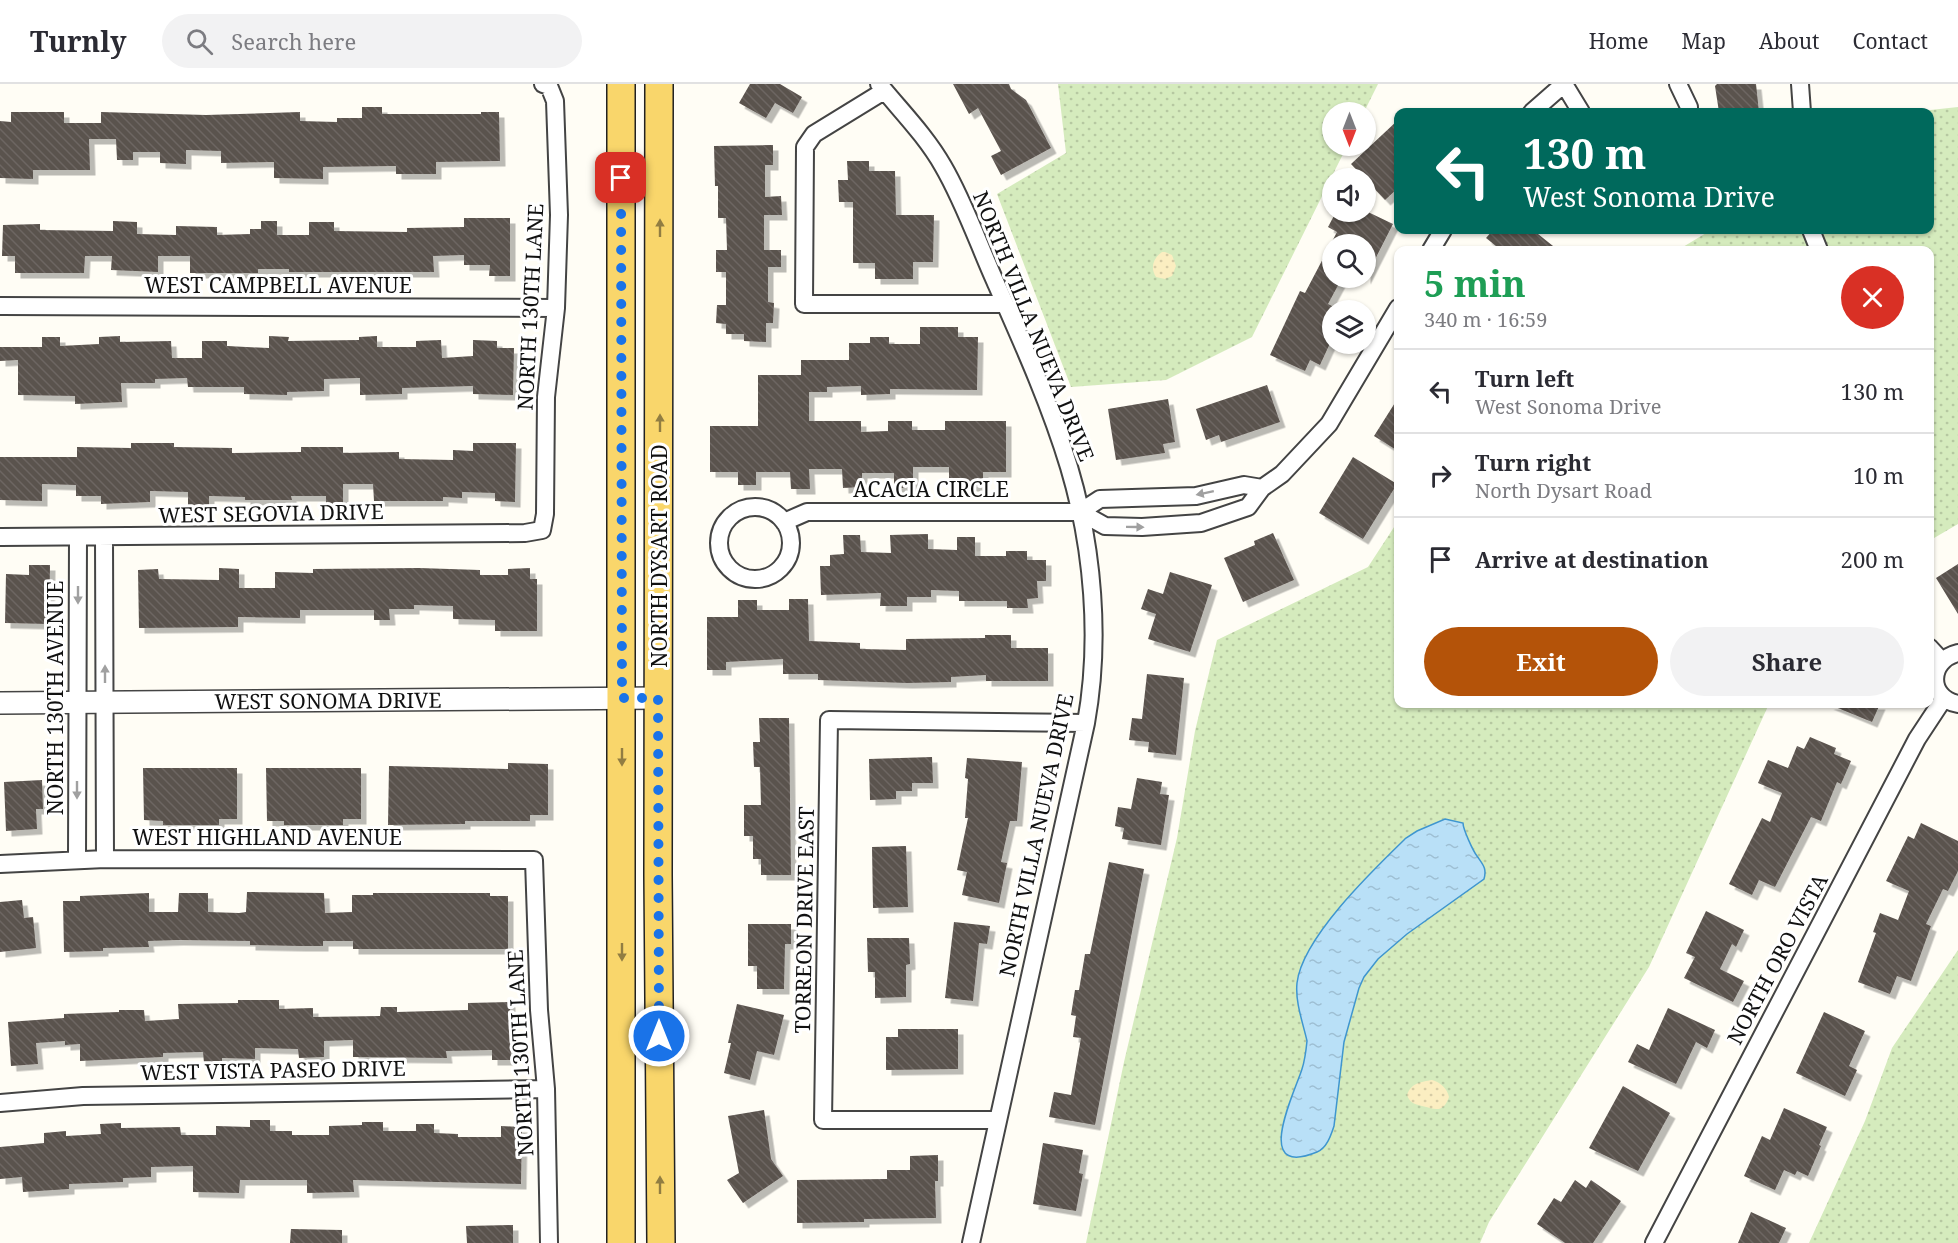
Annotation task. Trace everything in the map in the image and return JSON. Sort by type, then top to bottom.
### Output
[{"type":"main road","name":"NORTH DYSART ROAD","points":[[621,84],[621,1243]]},
{"type":"main road","name":"NORTH DYSART ROAD","points":[[659,84],[658,698],[661,1243]]},
{"type":"street","points":[[1537,108],[1564,84],[1579,108]]},
{"type":"street","points":[[1678,84],[1689,108]]},
{"type":"street","points":[[1800,84],[1802,108]]},
{"type":"street","name":"NORTH 130TH LANE","points":[[542,530],[546,514],[546,397],[556,308],[560,215],[555,101],[546,85]]},
{"type":"street","points":[[881,87],[814,134],[805,147],[804,304],[1005,304]]},
{"type":"street","name":"NORTH VILLA NUEVA DRIVE","points":[[881,87],[927,140],[944,166],[1053,420],[1069,467],[1080,512],[1092,604],[1090,685],[1086,723],[971,1243]]},
{"type":"street","name":"WEST CAMPBELL AVENUE","points":[[0,306],[556,308]]},
{"type":"street","points":[[1262,488],[1244,485],[1196,496],[1100,499],[1080,512],[1105,526],[1142,527],[1201,523],[1248,507],[1262,488],[1282,474],[1329,424],[1394,315]]},
{"type":"street","points":[[765,509],[784,522],[791,544],[789,556],[774,574],[751,579],[739,576],[729,568],[719,547],[724,525],[732,516],[742,510],[765,509]]},
{"type":"street","name":"ACACIA CIRCLE","points":[[784,522],[807,512],[1080,512]]},
{"type":"street","name":"WEST SEGOVIA DRIVE","points":[[0,537],[525,533],[542,530]]},
{"type":"street","name":"NORTH 130TH AVENUE","points":[[77,860],[78,537]]},
{"type":"street","points":[[104,537],[105,859]]},
{"type":"street","points":[[1934,652],[1942,661]]},
{"type":"street","points":[[1951,701],[1938,691],[1935,682],[1936,671],[1948,656],[1958,653]]},
{"type":"street","name":"WEST SONOMA DRIVE","points":[[0,703],[658,698]]},
{"type":"street","name":"NORTH ORO VISTA","points":[[1654,1243],[1917,740],[1951,701]]},
{"type":"street","name":"TORREON DRIVE EAST","points":[[998,1120],[824,1120],[829,720],[1086,723]]},
{"type":"street","name":"WEST HIGHLAND AVENUE","points":[[0,864],[105,859],[534,860]]},
{"type":"street","name":"NORTH 130TH LANE","points":[[534,860],[539,1010],[546,1089],[549,1243]]},
{"type":"street","name":"WEST VISTA PASEO DRIVE","points":[[0,1103],[83,1096],[546,1089]]},
{"type":"green space","points":[[1058,84],[1378,84],[1369,102],[1322,102],[1322,156],[1342,156],[1336,168],[1322,168],[1322,196],[1252,337],[1166,380],[1071,387],[997,194],[1066,153]]},
{"type":"green space","points":[[1958,107],[1958,524],[1934,538],[1934,246],[1685,246],[1704,234],[1934,234],[1934,110]]},
{"type":"green space","points":[[1394,527],[1394,708],[1767,708],[1649,967],[1489,1222],[1480,1243],[1086,1243],[1124,1062],[1177,838],[1195,731],[1217,640],[1368,567]]},
{"type":"green space","points":[[1958,950],[1958,1243],[1809,1243],[1865,1121],[1892,1048]]},
{"type":"sand","points":[[1162,252],[1172,255],[1176,266],[1172,276],[1165,279],[1156,277],[1153,270],[1155,260]]},
{"type":"sand","points":[[1432,1080],[1438,1082],[1447,1091],[1449,1097],[1444,1106],[1435,1109],[1417,1105],[1411,1101],[1407,1095],[1411,1088]]},
{"type":"water","points":[[1445,819],[1463,823],[1471,845],[1484,867],[1484,879],[1407,934],[1378,959],[1364,977],[1344,1042],[1334,1126],[1330,1137],[1323,1148],[1317,1152],[1297,1157],[1286,1154],[1281,1144],[1282,1129],[1303,1066],[1307,1041],[1297,998],[1297,983],[1302,965],[1325,926],[1358,886],[1406,838]]},
{"type":"building","points":[[750,84],[780,84],[802,97],[793,113],[775,103],[766,118],[739,103]]},
{"type":"building","points":[[953,84],[1009,84],[1011,89],[1026,100],[1051,148],[1001,175],[991,156],[1001,151],[978,108],[969,114]]},
{"type":"building","points":[[1717,84],[1756,84],[1759,108],[1718,108],[1715,86]]},
{"type":"building","points":[[362,107],[382,107],[382,114],[499,112],[500,161],[436,162],[436,174],[396,174],[396,166],[323,167],[323,179],[274,178],[274,162],[221,163],[221,151],[186,150],[186,164],[160,163],[160,152],[133,152],[133,160],[117,160],[116,139],[89,139],[90,170],[33,170],[33,179],[0,178],[0,121],[11,122],[11,112],[64,112],[64,123],[101,123],[101,112],[206,115],[300,112],[300,121],[337,122],[337,118],[362,118]]},
{"type":"building","points":[[1394,124],[1394,192],[1385,200],[1376,190],[1376,168],[1355,168],[1351,164],[1360,156],[1376,156],[1376,141]]},
{"type":"building","points":[[773,145],[773,165],[765,165],[765,197],[781,196],[782,215],[764,215],[764,250],[781,250],[781,267],[768,267],[768,302],[774,303],[773,323],[766,323],[766,342],[744,341],[744,334],[726,334],[726,324],[716,323],[717,305],[726,305],[726,272],[716,272],[716,250],[727,250],[726,218],[718,218],[714,146]]},
{"type":"building","points":[[847,161],[869,161],[869,171],[895,171],[896,215],[934,215],[933,262],[913,262],[913,279],[875,279],[875,263],[853,263],[853,202],[839,202],[838,180],[848,180]]},
{"type":"building","points":[[1376,216],[1393,224],[1376,257],[1376,234],[1336,234],[1337,232],[1328,227],[1331,222],[1376,222]]},
{"type":"building","points":[[464,218],[510,218],[510,276],[489,276],[490,265],[464,265],[464,255],[433,256],[434,272],[289,272],[289,269],[258,269],[258,273],[190,273],[190,256],[158,256],[158,272],[111,270],[112,256],[85,256],[84,273],[15,273],[15,256],[2,256],[3,225],[40,224],[40,230],[113,231],[113,221],[137,222],[137,234],[176,235],[176,226],[217,227],[217,235],[250,234],[250,229],[261,229],[261,221],[277,221],[277,235],[309,235],[309,222],[334,222],[334,231],[407,232],[407,228],[464,227]]},
{"type":"building","points":[[1490,234],[1538,234],[1553,246],[1496,246],[1486,238]]},
{"type":"building","points":[[1322,261],[1322,288],[1337,288],[1330,300],[1322,300],[1322,354],[1325,354],[1320,365],[1310,360],[1305,371],[1270,355],[1300,291],[1305,293]]},
{"type":"building","points":[[920,327],[958,327],[958,337],[978,337],[977,390],[890,389],[890,394],[861,395],[861,386],[827,387],[827,392],[809,392],[809,421],[861,421],[861,432],[888,431],[888,421],[912,421],[912,430],[945,430],[945,421],[1006,421],[1006,472],[983,472],[983,486],[949,486],[949,467],[913,467],[913,488],[894,488],[894,473],[862,473],[862,487],[843,488],[842,469],[809,469],[810,489],[791,489],[790,472],[756,472],[756,485],[738,485],[738,472],[710,472],[710,426],[758,426],[758,375],[801,375],[801,360],[849,360],[849,343],[870,343],[870,337],[889,337],[889,344],[920,344]]},
{"type":"building","points":[[120,336],[120,342],[171,341],[172,358],[202,358],[202,341],[227,341],[227,346],[269,348],[269,336],[289,337],[288,341],[359,340],[359,337],[377,336],[377,347],[416,347],[416,341],[441,340],[442,358],[473,356],[473,340],[497,341],[497,348],[514,348],[513,395],[473,394],[473,386],[402,388],[402,394],[360,395],[360,378],[324,379],[324,391],[287,392],[287,395],[244,394],[244,387],[188,387],[187,378],[155,379],[155,383],[121,383],[122,402],[75,404],[75,396],[18,395],[18,360],[0,361],[0,347],[42,347],[42,337],[60,337],[60,346],[99,344],[99,337]]},
{"type":"building","points":[[1267,385],[1280,422],[1221,442],[1219,435],[1206,440],[1196,409]]},
{"type":"building","points":[[1168,399],[1175,442],[1163,444],[1165,453],[1116,460],[1108,409]]},
{"type":"building","points":[[1394,404],[1394,448],[1374,436]]},
{"type":"building","points":[[131,443],[174,443],[174,447],[232,448],[232,453],[301,452],[301,447],[343,447],[343,453],[399,452],[399,459],[453,460],[453,450],[473,451],[473,443],[516,443],[515,502],[495,501],[495,493],[462,492],[462,498],[443,497],[443,501],[374,501],[373,484],[343,484],[343,505],[326,505],[326,496],[291,496],[292,500],[245,500],[245,497],[209,496],[209,506],[188,505],[188,492],[150,491],[150,502],[101,504],[101,496],[76,496],[76,485],[42,484],[42,501],[0,500],[0,457],[77,457],[77,447],[131,448]]},
{"type":"building","points":[[1353,457],[1394,482],[1394,489],[1363,539],[1319,513]]},
{"type":"building","points":[[1273,533],[1294,580],[1243,602],[1224,558],[1255,545],[1254,541]]},
{"type":"building","points":[[928,534],[928,549],[957,550],[957,537],[975,537],[975,556],[1006,556],[1006,551],[1027,551],[1027,560],[1046,560],[1046,581],[1037,581],[1038,598],[1027,599],[1028,608],[1007,608],[1007,601],[959,601],[959,591],[931,590],[931,597],[907,597],[907,606],[880,606],[881,593],[821,595],[820,566],[830,566],[830,555],[844,554],[843,535],[860,535],[861,552],[891,553],[890,535]]},
{"type":"building","points":[[1958,564],[1958,614],[1936,578]]},
{"type":"building","points":[[29,565],[50,565],[49,624],[5,623],[6,574],[29,575]]},
{"type":"building","points":[[219,568],[239,569],[239,588],[275,588],[275,572],[313,573],[313,569],[419,568],[480,570],[480,575],[508,575],[508,569],[530,568],[530,579],[537,579],[537,631],[495,631],[495,620],[453,619],[453,606],[414,605],[414,609],[389,609],[390,620],[374,620],[374,610],[300,610],[300,618],[238,617],[238,627],[139,628],[138,570],[158,569],[159,579],[219,580]]},
{"type":"building","points":[[1170,572],[1212,585],[1190,652],[1148,639],[1156,614],[1141,609],[1148,589],[1163,594]]},
{"type":"building","points":[[789,599],[808,599],[809,641],[860,643],[860,649],[906,650],[906,639],[985,638],[985,635],[1011,635],[1011,648],[1048,648],[1048,681],[986,681],[986,675],[951,677],[951,682],[818,680],[818,674],[783,674],[783,659],[726,662],[726,670],[707,670],[707,617],[738,617],[738,600],[757,600],[757,610],[789,610]]},
{"type":"building","points":[[1147,674],[1184,678],[1176,755],[1148,752],[1149,742],[1129,740],[1132,718],[1142,719]]},
{"type":"building","points":[[1838,708],[1878,708],[1872,722]]},
{"type":"building","points":[[759,718],[789,718],[791,875],[761,875],[761,859],[753,859],[753,836],[744,836],[744,805],[761,805],[760,767],[754,767],[753,742],[760,742]]},
{"type":"building","points":[[1810,737],[1836,748],[1834,754],[1851,761],[1841,784],[1837,782],[1821,821],[1811,817],[1775,887],[1759,880],[1752,895],[1729,884],[1762,818],[1770,822],[1782,793],[1758,783],[1768,760],[1788,768],[1797,746],[1804,749]]},
{"type":"building","points":[[932,757],[933,783],[912,783],[912,791],[896,791],[896,799],[870,800],[869,759]]},
{"type":"building","points":[[967,758],[1022,762],[1017,821],[1010,821],[1001,862],[1007,863],[999,903],[962,895],[967,872],[957,870],[968,818],[965,818]]},
{"type":"building","points":[[508,763],[548,764],[548,815],[530,815],[530,821],[465,821],[465,824],[388,825],[389,766],[508,769]]},
{"type":"building","points":[[143,768],[237,768],[237,819],[219,819],[219,825],[163,825],[163,821],[144,820]]},
{"type":"building","points":[[266,768],[361,768],[361,819],[343,819],[343,825],[284,825],[284,821],[267,821]]},
{"type":"building","points":[[1137,778],[1162,782],[1160,794],[1169,795],[1161,845],[1122,839],[1124,828],[1115,826],[1118,807],[1131,809]]},
{"type":"building","points":[[42,780],[43,809],[36,809],[37,829],[6,831],[4,782]]},
{"type":"building","points":[[1921,823],[1958,841],[1958,871],[1948,891],[1943,889],[1926,924],[1931,926],[1911,981],[1897,976],[1890,994],[1858,982],[1876,933],[1873,932],[1880,913],[1898,920],[1909,891],[1886,881],[1908,836],[1914,839]]},
{"type":"building","points":[[906,846],[908,907],[873,908],[872,847]]},
{"type":"building","points":[[1109,862],[1144,869],[1095,1125],[1049,1117],[1054,1092],[1071,1095],[1081,1038],[1073,1037],[1076,1016],[1071,1015],[1075,990],[1079,990],[1085,954],[1090,954]]},
{"type":"building","points":[[247,892],[324,893],[325,913],[352,912],[352,895],[373,895],[373,893],[490,893],[490,896],[508,896],[508,949],[353,949],[353,941],[323,941],[323,946],[300,946],[250,945],[250,941],[178,940],[148,941],[149,947],[64,952],[63,901],[80,901],[80,896],[149,893],[149,912],[178,912],[179,893],[208,893],[208,912],[239,913],[246,912]]},
{"type":"building","points":[[22,900],[24,918],[33,917],[36,948],[0,952],[0,902]]},
{"type":"building","points":[[1706,911],[1744,930],[1736,947],[1732,944],[1720,969],[1744,981],[1733,1002],[1684,978],[1695,957],[1686,953]]},
{"type":"building","points":[[954,922],[990,926],[987,944],[979,943],[973,1001],[945,998]]},
{"type":"building","points":[[748,924],[791,924],[791,944],[785,944],[784,989],[757,989],[757,966],[748,966]]},
{"type":"building","points":[[867,938],[909,938],[910,964],[906,965],[906,997],[875,998],[875,972],[868,972]]},
{"type":"building","points":[[238,1000],[279,1000],[279,1009],[313,1008],[313,1017],[380,1016],[381,1007],[397,1007],[397,1012],[468,1010],[468,1003],[510,1002],[511,1060],[492,1060],[492,1050],[446,1051],[447,1058],[353,1057],[353,1040],[324,1041],[324,1057],[299,1058],[298,1049],[255,1048],[255,1059],[222,1058],[222,1063],[204,1063],[203,1052],[163,1053],[163,1057],[80,1061],[80,1044],[65,1045],[65,1041],[36,1043],[38,1064],[11,1066],[8,1022],[64,1018],[64,1014],[119,1012],[119,1010],[144,1010],[145,1021],[179,1019],[178,1004],[238,1003]]},
{"type":"building","points":[[737,1004],[784,1015],[774,1055],[757,1051],[750,1080],[724,1073]]},
{"type":"building","points":[[1668,1008],[1715,1030],[1707,1048],[1696,1042],[1676,1084],[1628,1062],[1637,1044],[1649,1050]]},
{"type":"building","points":[[1824,1012],[1865,1031],[1849,1066],[1857,1070],[1845,1096],[1796,1073]]},
{"type":"building","points":[[898,1029],[958,1029],[958,1069],[886,1070],[886,1037],[898,1037]]},
{"type":"building","points":[[1623,1086],[1670,1113],[1638,1171],[1589,1148]]},
{"type":"building","points":[[1784,1108],[1827,1127],[1808,1176],[1797,1171],[1795,1175],[1784,1170],[1775,1190],[1744,1176],[1762,1136],[1770,1140]]},
{"type":"building","points":[[764,1110],[771,1159],[783,1176],[743,1203],[727,1180],[739,1173],[728,1116]]},
{"type":"building","points":[[250,1120],[270,1120],[270,1131],[292,1131],[292,1135],[329,1135],[329,1126],[362,1125],[362,1122],[383,1122],[383,1131],[416,1131],[416,1124],[434,1124],[434,1133],[458,1134],[458,1137],[501,1137],[501,1126],[522,1127],[521,1184],[353,1180],[354,1192],[307,1193],[307,1180],[240,1180],[239,1193],[193,1192],[193,1166],[151,1167],[151,1177],[123,1178],[123,1182],[69,1184],[69,1189],[23,1192],[22,1177],[0,1179],[0,1147],[44,1143],[44,1133],[66,1131],[66,1136],[101,1134],[100,1124],[121,1123],[121,1128],[180,1127],[181,1135],[216,1135],[216,1126],[250,1127]]},
{"type":"building","points":[[1043,1143],[1083,1150],[1079,1173],[1083,1174],[1076,1211],[1033,1204]]},
{"type":"building","points":[[938,1155],[938,1181],[935,1181],[936,1218],[797,1223],[797,1180],[887,1179],[887,1170],[910,1170],[910,1156]]},
{"type":"building","points":[[1575,1180],[1586,1188],[1591,1180],[1621,1201],[1593,1243],[1565,1243],[1537,1224],[1554,1198],[1561,1202]]},
{"type":"building","points":[[1751,1212],[1786,1228],[1779,1243],[1738,1243]]},
{"type":"building","points":[[513,1225],[513,1243],[467,1243],[466,1226]]},
{"type":"building","points":[[291,1229],[342,1230],[342,1243],[290,1243]]},
{"type":"route","points":[[621,178],[622,698],[658,698],[659,1036]]}]
